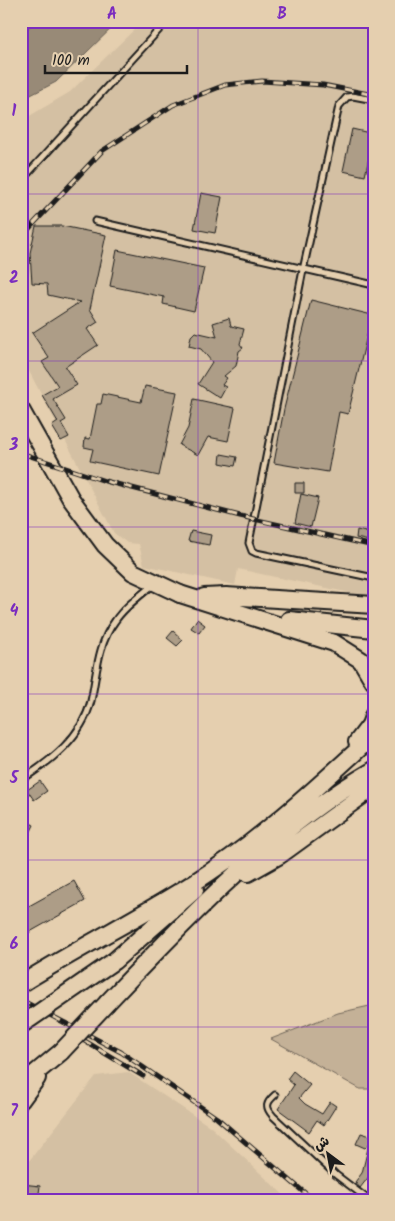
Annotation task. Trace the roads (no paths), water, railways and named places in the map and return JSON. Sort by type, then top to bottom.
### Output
[{"type":"main road","points":[[21,410],[71,499],[105,545],[125,566],[155,584],[180,594],[334,644],[361,660],[374,682]]},
{"type":"main road","points":[[180,594],[204,597],[282,599],[374,605]]},
{"type":"main road","points":[[204,597],[292,620],[374,629]]},
{"type":"main road","points":[[321,783],[356,744],[370,725],[374,714]]},
{"type":"main road","points":[[21,1025],[114,961],[321,783],[374,734]]},
{"type":"main road","points":[[21,1085],[61,1052],[222,886],[305,817],[374,770]]},
{"type":"main road","points":[[222,886],[280,855],[374,787]]},
{"type":"main road","points":[[21,984],[195,882],[256,839]]},
{"type":"main road","points":[[21,1100],[45,1067]]},
{"type":"lane","points":[[21,181],[167,21]]},
{"type":"lane","points":[[374,100],[353,96],[346,97],[339,106],[303,270],[249,543],[252,551],[256,553],[374,578]]},
{"type":"lane","points":[[95,221],[374,285]]},
{"type":"lane","points":[[21,780],[60,752],[81,725],[90,703],[97,662],[107,634],[126,608],[155,584]]},
{"type":"lane","points":[[275,1095],[267,1103],[267,1107],[273,1116],[336,1175],[370,1200]]},
{"type":"railway","points":[[21,237],[102,151],[173,105],[225,85],[262,81],[323,85],[374,95]]},
{"type":"railway","points":[[21,453],[105,481],[240,516],[374,546]]},
{"type":"railway","points":[[21,1000],[121,1052],[217,1118],[313,1200]]},
{"type":"railway","points":[[83,1040],[143,1076]]}]
